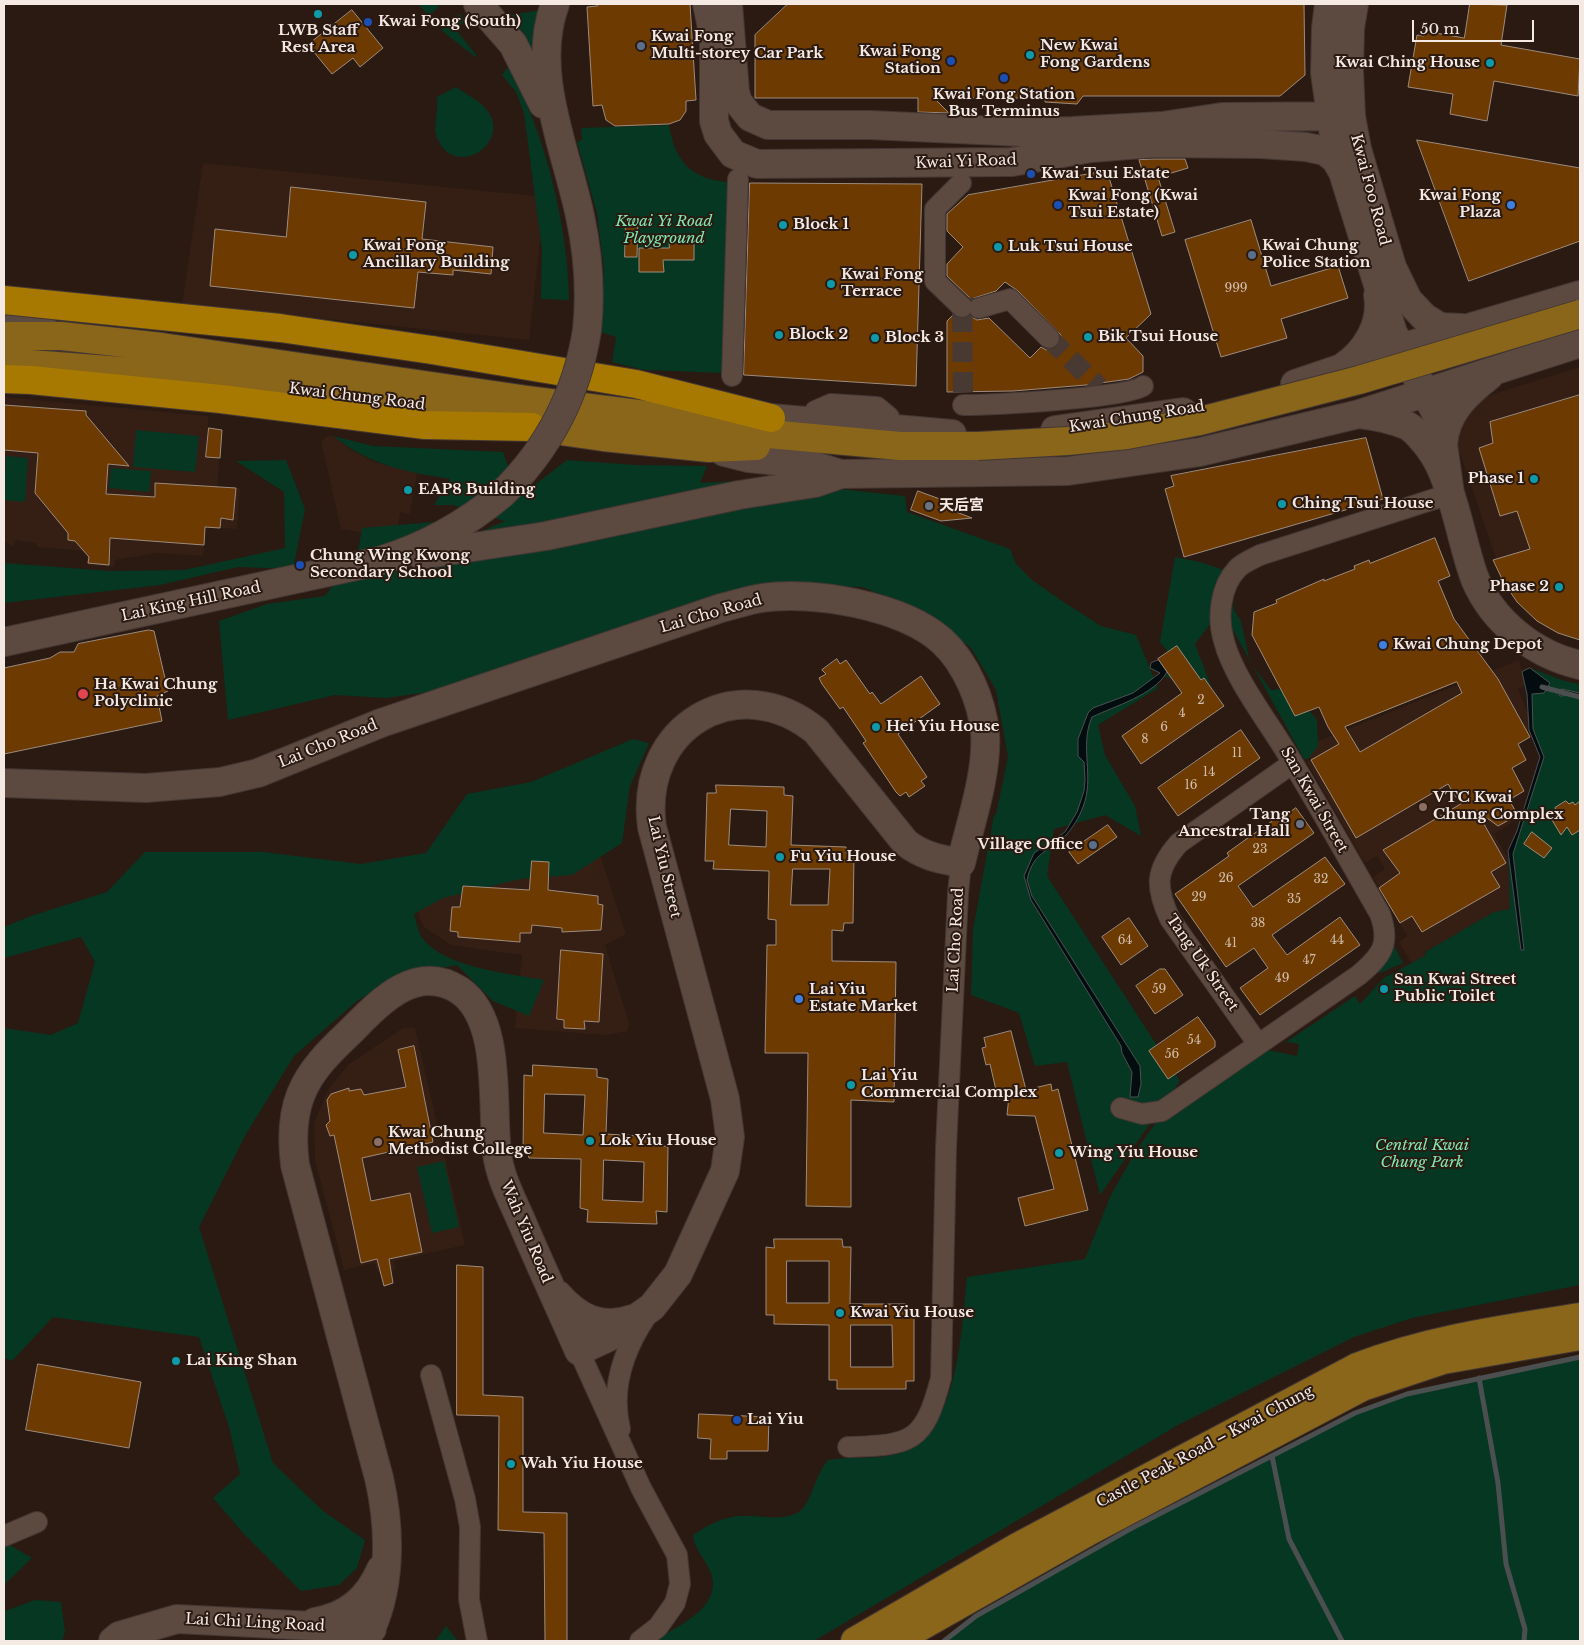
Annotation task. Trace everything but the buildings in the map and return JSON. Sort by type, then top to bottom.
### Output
[{"type":"highway","points":[[4,300],[280,328],[432,350],[636,384],[771,418]]},
{"type":"highway","points":[[4,379],[221,399],[425,424],[532,427]]},
{"type":"main road","name":"Kwai Chung Road","points":[[4,362],[161,374],[428,405],[532,427],[709,448],[746,445],[907,456],[1127,435],[1200,421],[1359,380],[1580,314]]},
{"type":"main road","name":"Kwai Chung Road","points":[[4,336],[61,336],[171,348],[528,400],[678,419],[747,432],[863,444],[1067,452],[1202,432],[1363,392],[1580,324]]},
{"type":"main road","name":"Castle Peak Road – Kwai Chung","points":[[855,1641],[1019,1546],[1357,1367],[1438,1341],[1580,1316]]},
{"type":"main road","name":"Castle Peak Road – Kwai Chung","points":[[895,1641],[1091,1530],[1362,1387],[1443,1360],[1580,1336]]},
{"type":"main road","points":[[907,1641],[946,1612]]},
{"type":"street","points":[[478,4],[513,44],[522,58],[560,139]]},
{"type":"street","points":[[379,561],[402,554],[445,535],[502,494],[534,461],[559,420],[577,375],[587,330],[590,291],[585,246],[575,192],[560,139],[545,55],[547,31],[556,4]]},
{"type":"street","name":"Kwai Yi Road","points":[[707,4],[714,37],[714,121],[721,139],[734,154],[744,160],[757,164],[965,173],[1012,162],[1091,148],[1155,143],[1261,144],[1306,147],[1325,151],[1336,160],[1344,174]]},
{"type":"street","name":"Kwai Yi Road","points":[[728,4],[735,92],[743,110],[759,122],[768,124],[969,128],[1021,132],[1162,126],[1222,117],[1341,116]]},
{"type":"street","name":"Kwai Foo Road","points":[[1329,4],[1326,28],[1325,73],[1341,116],[1357,149],[1399,284],[1414,308],[1431,322],[1449,329],[1469,327]]},
{"type":"street","name":"Kwai Foo Road","points":[[1354,4],[1350,28],[1349,71],[1336,150],[1377,284],[1401,348],[1435,411],[1441,430],[1443,452]]},
{"type":"street","points":[[969,128],[979,132],[985,140],[986,151],[935,209],[936,281],[970,307],[1010,299],[1049,338]]},
{"type":"street","points":[[732,376],[738,179]]},
{"type":"street","points":[[1319,377],[1355,359],[1372,335],[1378,320],[1380,305],[1377,284]]},
{"type":"street","name":"Kwai Chung Road","points":[[678,419],[771,418],[930,434],[1044,431],[1189,412],[1319,377],[1401,348],[1580,296]]},
{"type":"street","points":[[4,320],[61,336]]},
{"type":"street","name":"Kwai Chung Road","points":[[709,448],[748,458],[809,464],[841,474],[1068,471],[1200,452],[1358,414],[1580,343]]},
{"type":"street","points":[[1450,494],[1443,452],[1444,436],[1451,413],[1469,393],[1498,368]]},
{"type":"street","points":[[963,405],[1023,403],[1102,391],[1132,391],[1143,386]]},
{"type":"street","points":[[815,411],[831,404],[877,407],[889,417]]},
{"type":"street","points":[[1358,414],[1376,416],[1409,427],[1437,457],[1445,475],[1475,578],[1484,598],[1520,637],[1552,656],[1580,665]]},
{"type":"street","points":[[379,561],[546,536],[739,495],[815,483],[841,474]]},
{"type":"street","name":"San Kwai Street","points":[[1121,1108],[1142,1114],[1162,1111],[1359,975],[1376,960],[1382,950],[1385,939],[1384,926],[1380,914],[1293,763],[1232,663],[1224,641],[1221,621],[1222,603],[1227,583],[1238,568],[1260,556],[1450,494]]},
{"type":"street","name":"Lai King Hill Road","points":[[4,642],[379,561]]},
{"type":"street","name":"Lai Cho Road","points":[[4,783],[146,788],[220,782],[258,773],[382,723],[721,608],[763,598],[805,597],[846,600],[887,612],[918,626],[942,641],[957,658],[970,681],[979,706],[984,733],[984,763],[960,874],[942,1266],[941,1378],[934,1405],[923,1426],[911,1438],[890,1446],[848,1447]]},
{"type":"street","name":"Lai Yiu Street","points":[[626,1456],[618,1422],[619,1378],[630,1343],[652,1307],[678,1274],[720,1184],[728,1160],[730,1137],[724,1099],[652,827],[651,789],[656,767],[667,747],[684,728],[717,710],[754,705],[789,713],[807,724],[825,740],[905,842],[916,851],[933,858],[960,874]]},
{"type":"street","name":"Tang Uk Street","points":[[1258,1044],[1170,919],[1162,902],[1158,884],[1167,856],[1179,843],[1293,763]]},
{"type":"street","name":"Wah Yiu Road","points":[[368,1635],[380,1602],[386,1556],[387,1530],[383,1494],[298,1177],[293,1143],[298,1105],[313,1072],[333,1049],[392,993],[420,982],[444,984],[465,995],[484,1022],[490,1047],[496,1144],[500,1168],[549,1284],[626,1456],[648,1501],[674,1545],[680,1565],[680,1584],[670,1612],[658,1627],[640,1641]]},
{"type":"street","points":[[549,1284],[578,1315],[595,1322],[615,1324],[625,1322],[652,1307]]},
{"type":"street","name":"Lai Yiu Street","points":[[579,1351],[611,1336],[652,1307]]},
{"type":"street","points":[[432,1375],[470,1526],[469,1599],[477,1641]]},
{"type":"street","points":[[4,1536],[37,1522]]},
{"type":"street","points":[[296,1625],[333,1619],[355,1605],[372,1589],[386,1556]]},
{"type":"street","name":"Lai Chi Ling Road","points":[[113,1641],[119,1636],[150,1634],[177,1619],[296,1625],[368,1635]]},
{"type":"street","points":[[296,1625],[319,1641]]},
{"type":"shaded area","name":"Kwai Fong Ancillary Building","points":[[203,163],[545,197],[529,340],[182,304]]},
{"type":"shaded area","points":[[1580,367],[1580,640],[1558,633],[1537,621],[1517,602],[1503,581],[1493,560],[1496,558],[1459,450],[1458,441],[1460,428],[1466,415],[1482,399]]},
{"type":"shaded area","points":[[4,397],[208,416],[208,427],[222,430],[217,487],[240,488],[237,529],[205,527],[203,556],[157,553],[115,560],[114,567],[87,565],[87,551],[37,547],[37,543],[16,540],[12,546],[4,541]]},
{"type":"shaded area","points":[[328,436],[333,436],[353,451],[374,462],[417,473],[410,514],[400,512],[397,534],[390,537],[341,529],[321,441]]},
{"type":"shaded area","points":[[1159,660],[1167,672],[1153,687],[1133,699],[1092,717],[1088,728],[1088,784],[1083,807],[1068,833],[1037,858],[1027,880],[1032,896],[1140,1066],[1141,1084],[1138,1097],[1130,1097],[1132,1072],[1122,1053],[1121,1046],[1031,900],[1024,876],[1034,853],[1065,832],[1077,812],[1084,791],[1085,779],[1084,762],[1078,756],[1078,739],[1088,713],[1093,708],[1133,693],[1160,673],[1150,668],[1151,663]]},
{"type":"shaded area","name":"VTC Kwai Chung Complex","points":[[1519,660],[1525,686],[1518,689],[1528,714],[1529,730],[1527,731],[1530,737],[1518,744],[1527,760],[1512,768],[1524,791],[1509,800],[1518,815],[1511,819],[1513,822],[1494,834],[1508,858],[1511,909],[1494,912],[1425,952],[1426,955],[1412,964],[1399,942],[1407,936],[1373,877],[1385,869],[1377,856],[1365,863],[1307,762],[1311,760],[1299,749]]},
{"type":"shaded area","points":[[1530,668],[1550,683],[1544,693],[1532,694],[1533,729],[1544,757],[1513,854],[1524,950],[1521,950],[1508,851],[1517,831],[1540,757],[1529,730],[1527,694],[1522,672]]},
{"type":"shaded area","points":[[1562,689],[1580,693],[1580,698],[1573,695],[1560,696]]},
{"type":"shaded area","points":[[597,846],[626,934],[605,945],[629,1023],[628,1031],[605,1035],[515,1028],[522,955],[451,945],[424,927],[419,917],[416,892]]},
{"type":"shaded area","name":"Kwai Chung Methodist College","points":[[403,1028],[415,1028],[465,1245],[394,1261],[396,1269],[380,1275],[374,1263],[344,1270],[315,1160],[314,1123],[329,1088],[349,1064]]},
{"type":"green space","points":[[418,4],[436,4],[439,7],[429,16]]},
{"type":"green space","points":[[541,10],[536,59],[524,33],[510,18],[511,15]]},
{"type":"green space","points":[[460,14],[470,25],[463,23],[457,27],[457,31],[477,56],[475,57],[441,30]]},
{"type":"green space","points":[[508,67],[533,120],[552,180],[564,242],[569,300],[541,299],[542,250],[524,113],[516,92],[502,75]]},
{"type":"green space","points":[[456,87],[484,107],[493,122],[493,134],[488,144],[479,152],[469,156],[458,157],[448,152],[437,137],[435,126],[437,97]]},
{"type":"green space","name":"Kwai Yi Road Playground","points":[[669,125],[676,149],[688,167],[705,177],[730,182],[724,373],[644,370],[612,362],[616,337],[601,332],[604,269],[597,213],[577,142],[582,140],[581,128]]},
{"type":"green space","points":[[136,430],[199,436],[195,472],[133,467]]},
{"type":"green space","points":[[333,436],[373,446],[503,452],[519,497],[567,460],[635,465],[707,466],[700,483],[781,479],[848,490],[905,496],[907,512],[1010,549],[1016,564],[1031,579],[1059,599],[1101,626],[1136,635],[1158,688],[1098,725],[1105,755],[1135,806],[1141,836],[1105,815],[1054,829],[1047,876],[1180,1081],[1100,1195],[1067,1062],[1035,1066],[1019,1013],[971,995],[973,930],[994,815],[996,815],[1008,757],[996,690],[971,648],[927,613],[862,587],[765,584],[479,685],[386,698],[335,695],[228,720],[219,621],[267,604],[325,596],[358,553],[362,528],[446,521],[416,531],[393,571],[420,575],[475,534],[505,521],[453,505],[434,505],[450,479],[388,466],[361,454]]},
{"type":"green space","points":[[6,456],[28,458],[25,502],[4,500]]},
{"type":"green space","points":[[286,460],[305,509],[293,569],[238,567],[160,585],[4,603],[4,563],[110,571],[184,570],[285,548],[284,492],[236,461]]},
{"type":"green space","points":[[111,468],[151,471],[149,492],[109,488]]},
{"type":"green space","points":[[1175,557],[1200,562],[1224,570],[1234,610],[1241,621],[1250,660],[1233,630],[1211,623],[1195,644],[1212,689],[1165,677],[1175,660],[1160,642]]},
{"type":"green space","points":[[1252,665],[1271,690],[1290,688],[1317,720],[1318,746],[1308,759],[1304,759]]},
{"type":"green space","name":"Central Kwai Chung Park","points":[[1530,668],[1565,681],[1580,684],[1580,1285],[1412,1318],[1354,1337],[1178,1425],[814,1641],[654,1641],[696,1614],[710,1596],[713,1585],[711,1573],[696,1545],[693,1535],[715,1522],[727,1518],[747,1516],[786,1517],[793,1515],[804,1507],[819,1473],[828,1460],[880,1457],[896,1454],[917,1445],[931,1430],[942,1412],[956,1367],[967,1277],[1085,1259],[1111,1195],[1137,1149],[1157,1121],[1268,1050],[1297,1056],[1299,1044],[1286,1042],[1355,996],[1360,1004],[1384,978],[1426,955],[1425,952],[1494,912],[1510,909],[1508,851],[1517,831],[1540,757],[1529,730],[1527,694],[1522,672]]},
{"type":"green space","points":[[633,739],[649,743],[630,786],[622,843],[572,875],[520,879],[443,898],[414,914],[421,936],[430,947],[444,955],[460,962],[496,972],[544,980],[529,1016],[493,1001],[457,965],[399,976],[357,1001],[294,1056],[246,1134],[199,1227],[273,1463],[323,1511],[365,1540],[357,1568],[339,1585],[301,1591],[244,1534],[213,1498],[240,1474],[229,1427],[199,1337],[53,1317],[12,1361],[4,1358],[4,1028],[51,1035],[78,1023],[95,962],[81,937],[4,958],[4,927],[31,916],[107,892],[145,852],[263,852],[361,864],[426,853],[467,794],[531,782]]},
{"type":"green space","points":[[1392,942],[1403,963],[1380,973],[1377,971]]},
{"type":"green space","points":[[444,1161],[459,1227],[432,1233],[417,1167]]},
{"type":"green space","points":[[1580,1357],[1580,1641],[944,1641],[976,1616],[1130,1529],[1355,1413],[1407,1394]]},
{"type":"green space","points":[[6,1543],[32,1558],[4,1585],[4,1544]]},
{"type":"green space","points":[[35,1600],[61,1602],[65,1632],[62,1641],[4,1641],[5,1611]]},
{"type":"green space","points":[[446,1626],[458,1641],[435,1641]]},
{"type":"waterway","points":[[1542,687],[1580,697]]},
{"type":"waterway","points":[[944,1641],[976,1616],[1130,1529],[1355,1413],[1407,1394],[1580,1357]]},
{"type":"waterway","points":[[1479,1378],[1498,1483],[1506,1564],[1525,1629],[1524,1641]]},
{"type":"waterway","points":[[1272,1456],[1289,1539],[1342,1641]]},
{"type":"tunnel","points":[[963,392],[962,307],[977,308]]},
{"type":"tunnel","points":[[1049,338],[1099,387]]},
{"type":"place","name":"LWB Staff Rest Area","points":[[318,14]]},
{"type":"place","name":"Kwai Fong (South)","points":[[368,22]]},
{"type":"place","name":"Kwai Fong Multi-storey Car Park","points":[[641,46]]},
{"type":"place","name":"New Kwai Fong Gardens","points":[[1030,55]]},
{"type":"place","name":"Kwai Fong Station","points":[[951,61]]},
{"type":"place","name":"Kwai Ching House","points":[[1490,63]]},
{"type":"place","name":"Kwai Fong Station Bus Terminus","points":[[1004,78]]},
{"type":"place","name":"Kwai Tsui Estate","points":[[1031,174]]},
{"type":"place","name":"Kwai Fong (Kwai Tsui Estate)","points":[[1058,205]]},
{"type":"place","name":"Kwai Fong Plaza","points":[[1511,205]]},
{"type":"place","name":"Block 1","points":[[783,225]]},
{"type":"place","name":"Luk Tsui House","points":[[998,247]]},
{"type":"place","name":"Kwai Fong Ancillary Building","points":[[353,255]]},
{"type":"place","name":"Kwai Chung Police Station","points":[[1252,255]]},
{"type":"place","name":"Kwai Fong Terrace","points":[[831,284]]},
{"type":"place","name":"Block 2","points":[[779,335]]},
{"type":"place","name":"Bik Tsui House","points":[[1088,337]]},
{"type":"place","name":"Block 3","points":[[875,338]]},
{"type":"place","name":"Phase 1","points":[[1534,479]]},
{"type":"place","name":"EAP8 Building","points":[[408,490]]},
{"type":"place","name":"Ching Tsui House","points":[[1282,504]]},
{"type":"place","name":"天后宮","points":[[929,506]]},
{"type":"place","name":"Chung Wing Kwong Secondary School","points":[[300,565]]},
{"type":"place","name":"Phase 2","points":[[1559,587]]},
{"type":"place","name":"Kwai Chung Depot","points":[[1383,645]]},
{"type":"place","name":"Ha Kwai Chung Polyclinic","points":[[83,694]]},
{"type":"place","name":"Hei Yiu House","points":[[876,727]]},
{"type":"place","name":"VTC Kwai Chung Complex","points":[[1423,807]]},
{"type":"place","name":"Tang Ancestral Hall","points":[[1300,824]]},
{"type":"place","name":"Village Office","points":[[1093,845]]},
{"type":"place","name":"Fu Yiu House","points":[[780,857]]},
{"type":"place","name":"San Kwai Street Public Toilet","points":[[1384,989]]},
{"type":"place","name":"Lai Yiu Estate Market","points":[[799,999]]},
{"type":"place","name":"Lai Yiu Commercial Complex","points":[[851,1085]]},
{"type":"place","name":"Lok Yiu House","points":[[590,1141]]},
{"type":"place","name":"Kwai Chung Methodist College","points":[[378,1142]]},
{"type":"place","name":"Wing Yiu House","points":[[1059,1153]]},
{"type":"place","name":"Kwai Yiu House","points":[[840,1313]]},
{"type":"place","name":"Lai King Shan","points":[[176,1361]]},
{"type":"place","name":"Lai Yiu","points":[[737,1420]]},
{"type":"place","name":"Wah Yiu House","points":[[511,1464]]}]
